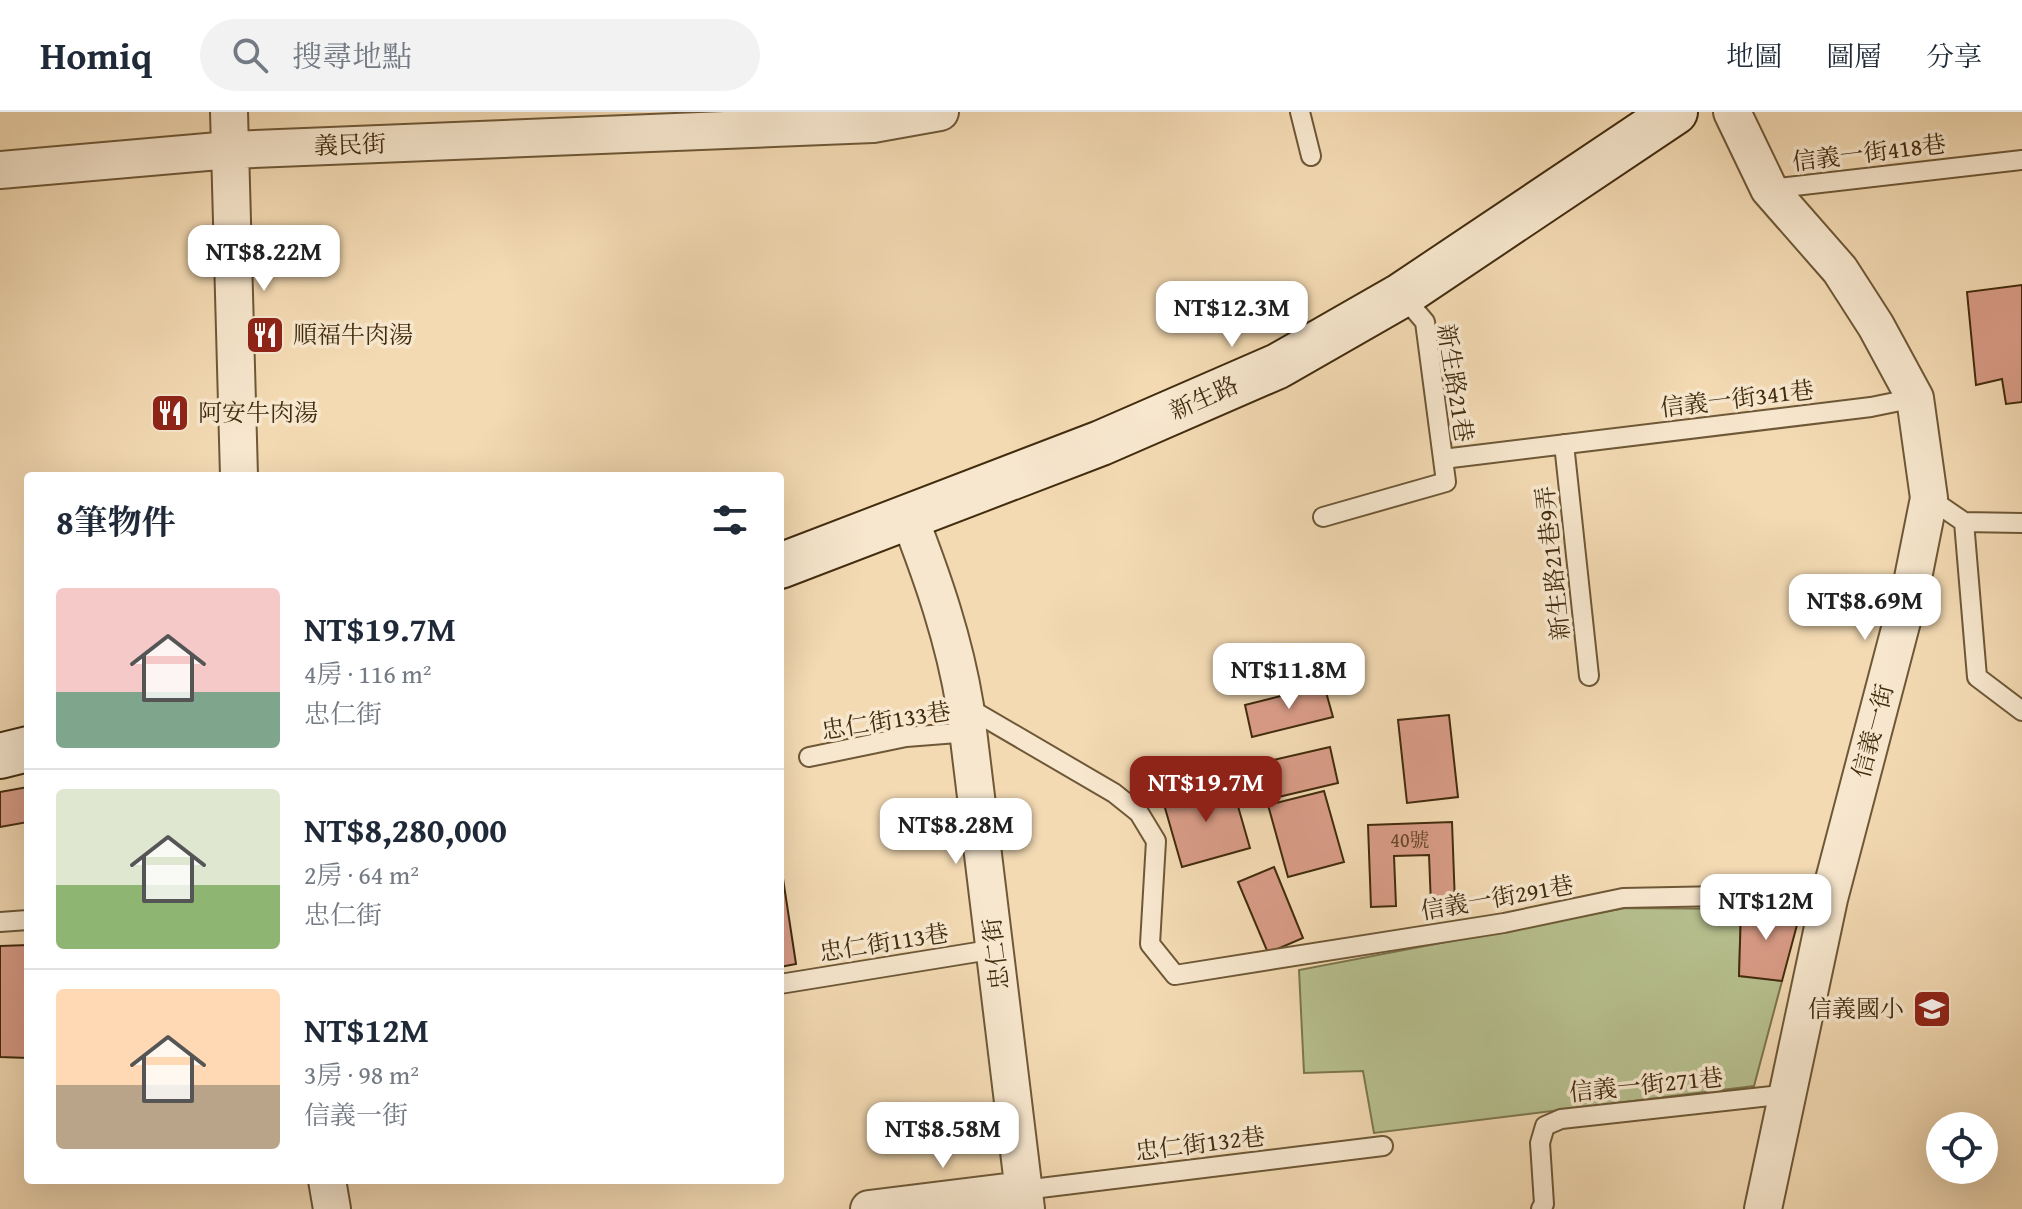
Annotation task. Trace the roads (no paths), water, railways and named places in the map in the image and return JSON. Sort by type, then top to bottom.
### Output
[{"type":"main road","name":"新生路","points":[[784,564],[1101,443],[1278,366],[1402,295],[1675,112]]},
{"type":"street","points":[[229,112],[239,472]]},
{"type":"street","name":"義民街","points":[[0,170],[230,150],[796,120],[873,124],[940,112]]},
{"type":"street","name":"信義一街","points":[[1732,112],[1769,189],[1840,270],[1876,326],[1915,398],[1929,498],[1912,583],[1829,899],[1763,1209]]},
{"type":"street","name":"忠仁街","points":[[909,517],[957,655],[968,719],[1025,1200]]},
{"type":"street","points":[[328,1184],[332,1209]]},
{"type":"street","points":[[869,1209],[1025,1200]]},
{"type":"lane","points":[[1300,112],[1311,156]]},
{"type":"lane","name":"信義一街418巷","points":[[1769,189],[2022,160]]},
{"type":"lane","name":"新生路21巷","points":[[1402,295],[1425,322],[1443,459],[1564,444]]},
{"type":"lane","name":"信義一街341巷","points":[[1564,444],[1871,407],[1915,398]]},
{"type":"lane","name":"新生路21巷9弄","points":[[1564,444],[1589,676]]},
{"type":"lane","points":[[1323,517],[1446,482],[1443,459]]},
{"type":"lane","points":[[1929,498],[1964,522],[2022,523]]},
{"type":"lane","points":[[1964,522],[1977,677],[2022,711]]},
{"type":"lane","name":"信義一街291巷","points":[[968,719],[1114,793],[1139,813],[1156,841],[1150,944],[1175,975],[1504,923],[1623,898],[1772,895],[1829,899]]},
{"type":"lane","name":"忠仁街133巷","points":[[809,757],[906,737],[968,719]]},
{"type":"lane","points":[[0,922],[24,920]]},
{"type":"lane","name":"忠仁街113巷","points":[[784,983],[996,949]]},
{"type":"lane","name":"信義一街271巷","points":[[1541,1209],[1544,1204],[1540,1143],[1545,1126],[1561,1119],[1789,1094]]},
{"type":"lane","name":"忠仁街132巷","points":[[1025,1200],[1383,1146]]},
{"type":"place","name":"順福牛肉湯","points":[[265,335]]},
{"type":"place","name":"阿安牛肉湯","points":[[170,413]]},
{"type":"place","name":"信義國小","points":[[1932,1009]]}]
